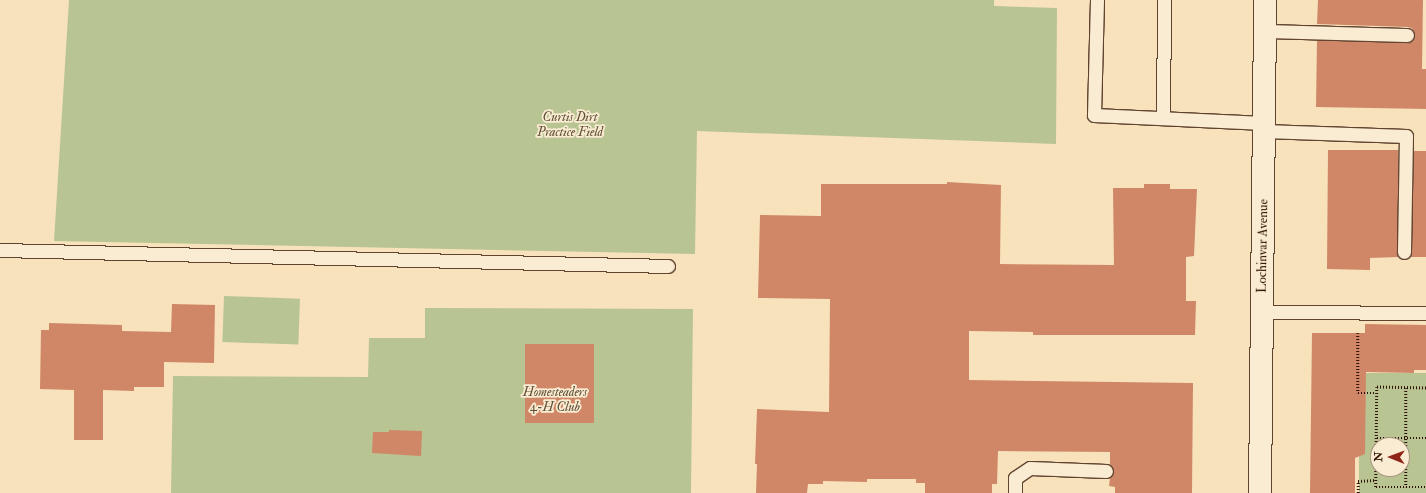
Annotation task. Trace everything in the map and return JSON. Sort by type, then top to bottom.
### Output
[{"type":"street","name":"Lochinvar Avenue","points":[[1260,493],[1265,0]]},
{"type":"lane","points":[[1097,0],[1094,115],[1163,118],[1264,128],[1406,136],[1404,252]]},
{"type":"lane","points":[[1163,118],[1164,0]]},
{"type":"lane","points":[[1265,31],[1407,36]]},
{"type":"lane","points":[[0,250],[668,266]]},
{"type":"lane","points":[[1262,312],[1426,313]]},
{"type":"lane","points":[[1015,493],[1015,478],[1030,468],[1106,471]]},
{"type":"path","points":[[1358,312],[1358,393],[1376,393]]},
{"type":"path","points":[[1377,437],[1377,387],[1426,388]]},
{"type":"path","points":[[1406,388],[1406,437]]},
{"type":"path","points":[[1410,438],[1426,438]]},
{"type":"path","points":[[1376,477],[1376,487],[1426,487]]},
{"type":"path","points":[[1406,477],[1406,487]]},
{"type":"path","points":[[1358,493],[1358,481],[1376,480]]},
{"type":"green space","name":"Curtis Dirt Practice Field","points":[[69,0],[994,0],[994,6],[1057,8],[1056,144],[697,131],[695,254],[54,241]]},
{"type":"green space","points":[[224,296],[300,299],[298,345],[222,342]]},
{"type":"green space","name":"Homesteaders 4-H Club","points":[[425,308],[693,309],[691,493],[171,493],[173,376],[368,377],[369,338],[425,338]]},
{"type":"green space","points":[[1359,373],[1426,373],[1426,493],[1359,493]]},
{"type":"building","points":[[1318,0],[1423,0],[1422,69],[1426,69],[1426,109],[1316,107],[1317,40],[1407,43],[1414,40],[1415,35],[1412,28],[1407,27],[1317,24]]},
{"type":"building","points":[[1328,150],[1398,150],[1398,257],[1370,258],[1370,270],[1327,269]]},
{"type":"building","points":[[1414,151],[1426,151],[1426,257],[1410,257]]},
{"type":"building","points":[[947,182],[1001,185],[1000,264],[1114,265],[1113,188],[1144,188],[1144,184],[1170,184],[1170,189],[1197,189],[1194,256],[1186,257],[1186,301],[1196,301],[1195,335],[1033,335],[1033,332],[969,331],[969,380],[1193,383],[1192,493],[1115,493],[1115,487],[1109,486],[1110,478],[1114,471],[1110,464],[1110,452],[998,451],[997,484],[992,484],[992,493],[925,493],[925,483],[916,483],[916,479],[867,479],[867,482],[823,481],[823,484],[808,484],[807,493],[756,493],[757,464],[755,464],[757,409],[829,412],[830,299],[758,298],[760,215],[821,216],[821,184],[947,184]]},
{"type":"building","points":[[172,304],[215,305],[214,363],[164,362],[164,387],[134,387],[134,391],[103,390],[103,440],[74,440],[74,390],[40,389],[41,330],[49,330],[49,323],[122,325],[122,331],[171,332]]},
{"type":"building","points":[[1365,324],[1426,325],[1426,370],[1414,370],[1414,373],[1366,372],[1365,454],[1355,458],[1355,493],[1310,493],[1312,333],[1365,333]]},
{"type":"building","points":[[525,344],[594,344],[594,423],[525,423]]},
{"type":"building","points":[[389,430],[422,431],[421,456],[372,453],[373,432],[389,432]]}]
